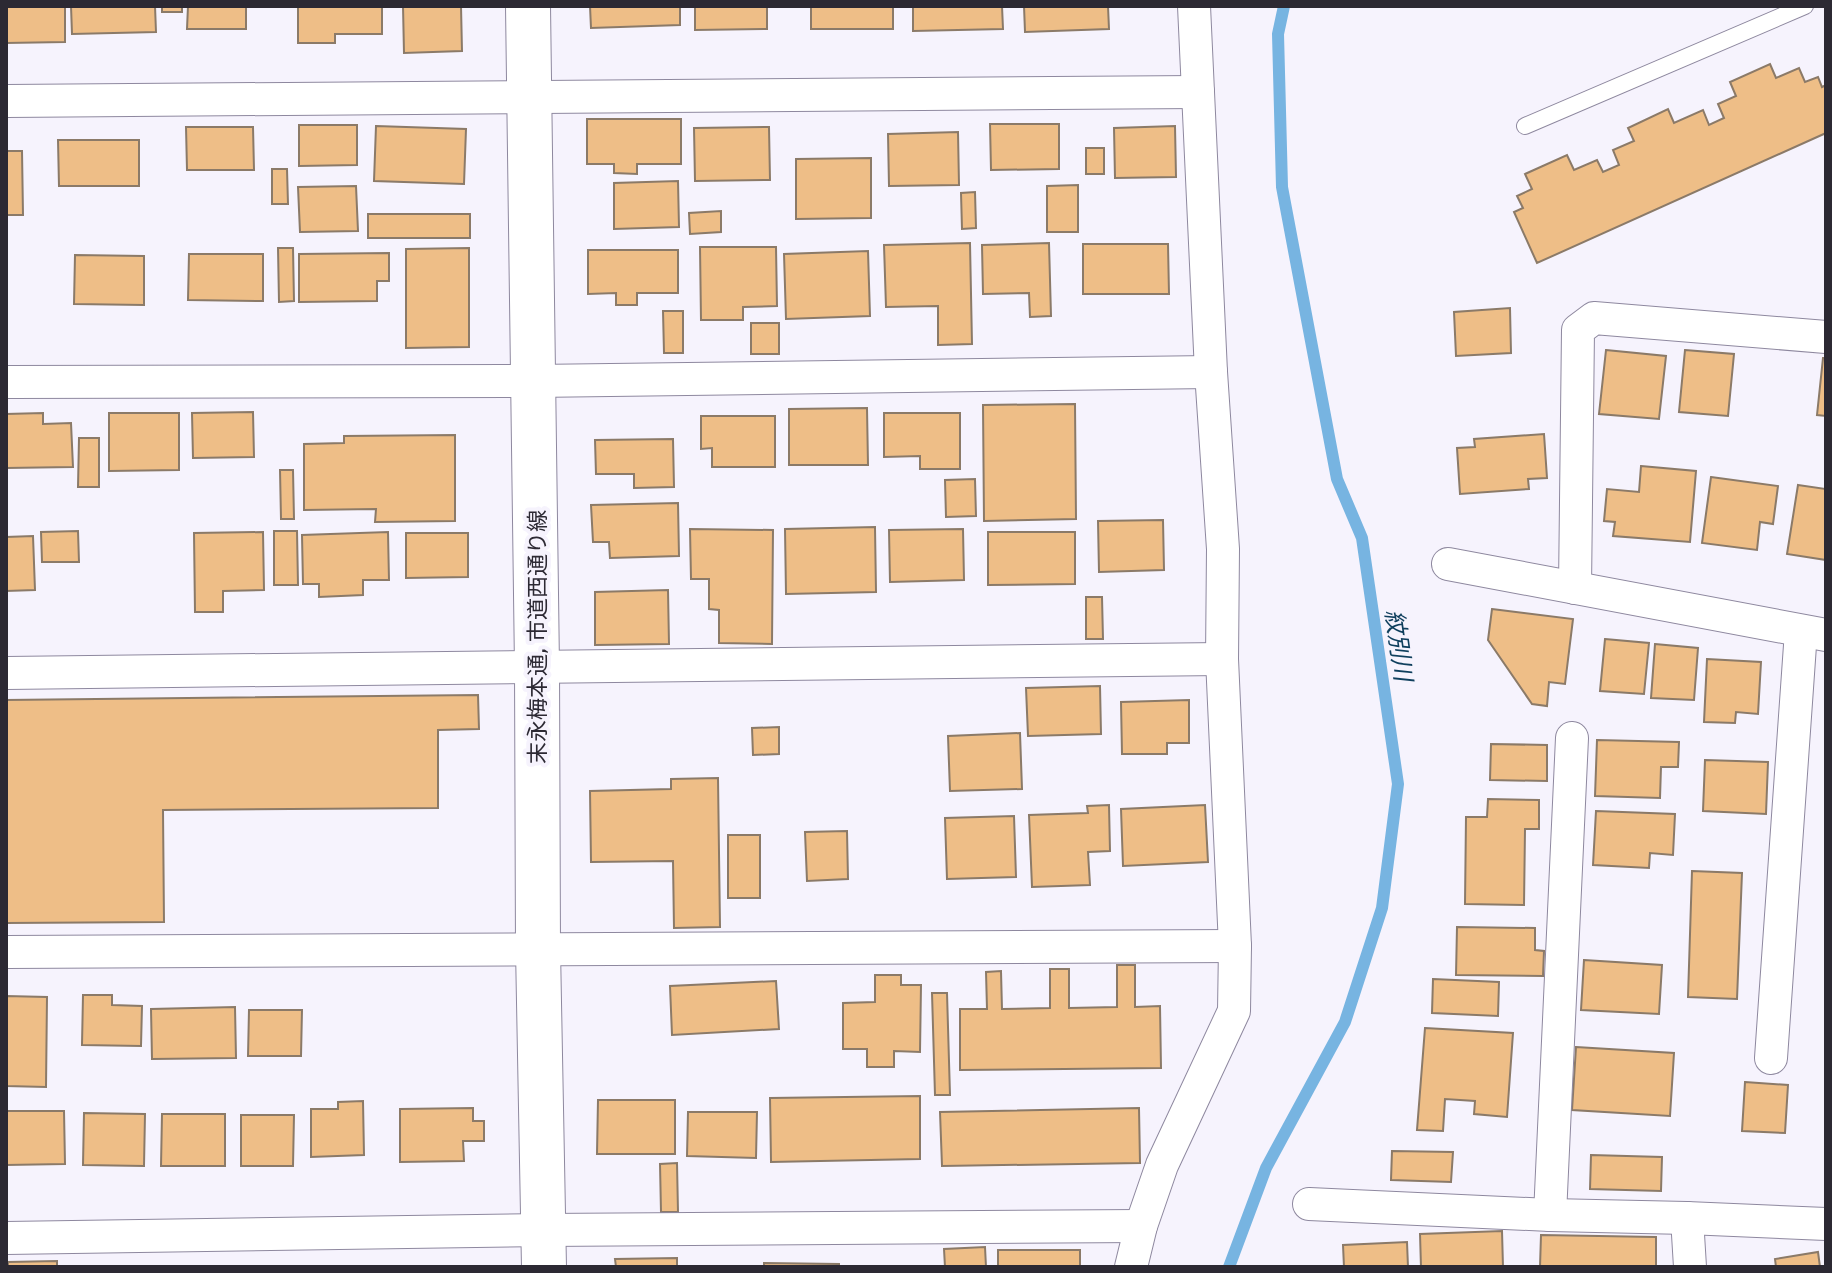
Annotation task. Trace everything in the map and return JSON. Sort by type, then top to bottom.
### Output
[{"type":"street","name":"末永梅本通, 市道西通り線","points":[[528,6],[544,1249]]},
{"type":"street","points":[[1131,1267],[1162,1165],[1234,1011],[1235,946],[1222,659],[1223,549],[1211,372],[1194,6]]},
{"type":"street","points":[[6,101],[845,92],[1198,92]]},
{"type":"street","points":[[1575,588],[1578,330],[1594,318],[1826,337]]},
{"type":"street","points":[[6,382],[534,381],[1211,372]]},
{"type":"street","points":[[1448,564],[1813,633],[1771,1058]]},
{"type":"street","points":[[6,673],[1222,659]]},
{"type":"street","points":[[1550,1215],[1572,738]]},
{"type":"street","points":[[6,952],[1235,946]]},
{"type":"street","points":[[1309,1204],[1826,1224]]},
{"type":"street","points":[[1687,1218],[1690,1267]]},
{"type":"street","points":[[6,1238],[544,1249],[1141,1226]]},
{"type":"lane","points":[[1525,126],[1805,6]]},
{"type":"building","points":[[6,6],[65,6],[65,42],[6,43]]},
{"type":"building","points":[[71,6],[155,6],[156,32],[72,34]]},
{"type":"building","points":[[162,6],[182,6],[182,12],[162,12]]},
{"type":"building","points":[[188,6],[246,6],[246,29],[187,29]]},
{"type":"building","points":[[298,6],[382,6],[382,34],[335,34],[335,43],[298,43]]},
{"type":"building","points":[[403,6],[461,6],[462,51],[404,53]]},
{"type":"building","points":[[590,6],[680,6],[680,25],[591,28]]},
{"type":"building","points":[[695,6],[767,6],[767,29],[695,30]]},
{"type":"building","points":[[811,6],[893,6],[893,29],[811,29]]},
{"type":"building","points":[[913,6],[1002,6],[1003,29],[913,31]]},
{"type":"building","points":[[1024,6],[1108,6],[1109,29],[1025,32]]},
{"type":"building","points":[[1770,64],[1776,78],[1799,68],[1805,82],[1818,77],[1822,87],[1826,85],[1826,133],[1537,263],[1514,212],[1523,208],[1517,196],[1532,189],[1525,174],[1567,155],[1574,170],[1597,160],[1603,172],[1619,165],[1613,150],[1634,141],[1628,128],[1668,109],[1674,123],[1703,110],[1709,125],[1724,118],[1718,104],[1736,96],[1730,82]]},
{"type":"building","points":[[587,119],[681,119],[681,164],[637,164],[637,174],[614,173],[614,164],[587,164]]},
{"type":"building","points":[[990,124],[1059,124],[1059,169],[991,170]]},
{"type":"building","points":[[299,125],[357,125],[357,165],[299,166]]},
{"type":"building","points":[[376,126],[466,129],[464,184],[374,181]]},
{"type":"building","points":[[1175,126],[1176,177],[1115,178],[1114,128]]},
{"type":"building","points":[[186,127],[253,127],[254,170],[187,170]]},
{"type":"building","points":[[769,127],[770,180],[695,181],[694,128]]},
{"type":"building","points":[[958,132],[959,185],[889,186],[888,134]]},
{"type":"building","points":[[58,140],[139,140],[139,186],[59,186]]},
{"type":"building","points":[[1086,148],[1104,148],[1104,174],[1086,174]]},
{"type":"building","points":[[6,151],[22,151],[23,215],[6,215]]},
{"type":"building","points":[[871,158],[871,218],[796,219],[796,159]]},
{"type":"building","points":[[272,169],[287,169],[288,204],[272,204]]},
{"type":"building","points":[[678,181],[679,227],[614,229],[614,183]]},
{"type":"building","points":[[1078,185],[1078,232],[1047,232],[1047,186]]},
{"type":"building","points":[[356,186],[358,231],[300,232],[298,187]]},
{"type":"building","points":[[975,192],[976,228],[962,229],[961,193]]},
{"type":"building","points":[[721,211],[721,232],[690,234],[689,213]]},
{"type":"building","points":[[368,214],[470,214],[470,238],[368,238]]},
{"type":"building","points":[[970,243],[972,344],[938,345],[938,306],[886,307],[884,245]]},
{"type":"building","points":[[1049,243],[1051,316],[1030,317],[1029,293],[983,294],[982,245]]},
{"type":"building","points":[[1083,244],[1168,244],[1169,294],[1083,294]]},
{"type":"building","points":[[700,247],[776,247],[777,306],[743,307],[743,320],[701,320]]},
{"type":"building","points":[[278,248],[293,248],[294,301],[279,302]]},
{"type":"building","points":[[469,248],[469,347],[406,348],[406,249]]},
{"type":"building","points":[[588,250],[678,250],[678,293],[637,293],[637,305],[616,305],[616,293],[588,294]]},
{"type":"building","points":[[868,251],[870,316],[786,319],[784,254]]},
{"type":"building","points":[[389,253],[389,281],[377,281],[377,301],[299,302],[299,254]]},
{"type":"building","points":[[189,254],[263,254],[263,301],[188,300]]},
{"type":"building","points":[[75,255],[144,256],[144,305],[74,304]]},
{"type":"building","points":[[1510,308],[1511,353],[1456,356],[1454,312]]},
{"type":"building","points":[[663,311],[683,311],[683,353],[664,353]]},
{"type":"building","points":[[751,323],[779,323],[779,354],[751,354]]},
{"type":"building","points":[[1606,350],[1666,356],[1659,419],[1599,414]]},
{"type":"building","points":[[1685,350],[1734,354],[1728,416],[1679,412]]},
{"type":"building","points":[[1823,358],[1826,358],[1826,416],[1817,415]]},
{"type":"building","points":[[1075,404],[1076,519],[984,521],[983,405]]},
{"type":"building","points":[[867,408],[868,465],[789,465],[789,409]]},
{"type":"building","points":[[253,412],[254,457],[193,458],[192,413]]},
{"type":"building","points":[[43,413],[43,424],[71,423],[73,467],[6,468],[6,414]]},
{"type":"building","points":[[109,413],[179,413],[179,470],[109,471]]},
{"type":"building","points":[[884,413],[960,413],[960,469],[920,469],[920,456],[884,457]]},
{"type":"building","points":[[701,416],[775,416],[775,467],[712,467],[712,448],[701,449]]},
{"type":"building","points":[[1544,434],[1547,478],[1528,479],[1529,489],[1460,494],[1457,448],[1475,447],[1474,439]]},
{"type":"building","points":[[455,435],[455,521],[375,522],[376,509],[304,510],[304,444],[344,443],[344,436]]},
{"type":"building","points":[[79,438],[99,438],[99,487],[78,487]]},
{"type":"building","points":[[673,439],[674,487],[634,488],[634,474],[596,474],[595,440]]},
{"type":"building","points":[[1641,466],[1696,471],[1690,542],[1613,536],[1615,522],[1604,521],[1607,489],[1639,492]]},
{"type":"building","points":[[280,470],[293,470],[294,519],[281,519]]},
{"type":"building","points":[[1711,477],[1778,486],[1773,524],[1760,522],[1757,550],[1702,543]]},
{"type":"building","points":[[975,479],[976,516],[946,517],[945,480]]},
{"type":"building","points":[[1798,485],[1826,489],[1826,560],[1787,554]]},
{"type":"building","points":[[678,503],[679,556],[610,558],[609,542],[593,542],[591,505]]},
{"type":"building","points":[[1163,520],[1164,570],[1099,572],[1098,521]]},
{"type":"building","points":[[875,527],[876,592],[786,594],[785,529]]},
{"type":"building","points":[[690,529],[773,530],[772,644],[719,643],[719,610],[709,609],[709,579],[691,579]]},
{"type":"building","points":[[963,529],[964,580],[890,582],[889,530]]},
{"type":"building","points":[[78,531],[79,562],[42,562],[41,532]]},
{"type":"building","points":[[274,531],[297,531],[298,585],[274,585]]},
{"type":"building","points":[[263,532],[264,590],[223,591],[223,612],[195,612],[194,533]]},
{"type":"building","points":[[388,532],[389,580],[363,580],[363,595],[319,597],[319,584],[303,584],[302,535]]},
{"type":"building","points":[[988,532],[1075,532],[1075,584],[988,585]]},
{"type":"building","points":[[406,533],[468,533],[468,577],[406,578]]},
{"type":"building","points":[[33,536],[35,590],[6,591],[6,537]]},
{"type":"building","points":[[668,590],[669,644],[595,645],[595,592]]},
{"type":"building","points":[[1086,597],[1102,597],[1103,639],[1086,639]]},
{"type":"building","points":[[1492,609],[1573,619],[1565,684],[1549,682],[1547,706],[1532,704],[1488,640]]},
{"type":"building","points":[[1605,639],[1649,643],[1644,694],[1600,691]]},
{"type":"building","points":[[1655,644],[1698,648],[1694,700],[1651,698]]},
{"type":"building","points":[[1707,659],[1761,662],[1758,714],[1736,712],[1735,723],[1704,722]]},
{"type":"building","points":[[1100,686],[1101,734],[1028,736],[1026,688]]},
{"type":"building","points":[[478,695],[479,729],[438,730],[438,808],[163,810],[164,922],[6,923],[6,700]]},
{"type":"building","points":[[1189,700],[1189,743],[1167,743],[1167,754],[1122,754],[1121,702]]},
{"type":"building","points":[[779,727],[779,754],[753,755],[752,728]]},
{"type":"building","points":[[1020,733],[1022,789],[950,791],[948,736]]},
{"type":"building","points":[[1597,740],[1679,742],[1678,767],[1661,767],[1660,798],[1595,796]]},
{"type":"building","points":[[1491,744],[1547,745],[1547,781],[1490,780]]},
{"type":"building","points":[[1705,760],[1768,762],[1766,814],[1703,811]]},
{"type":"building","points":[[718,778],[720,927],[674,928],[673,861],[591,862],[590,791],[671,789],[671,779]]},
{"type":"building","points":[[1488,799],[1539,800],[1539,829],[1525,829],[1524,905],[1465,904],[1466,817],[1487,817]]},
{"type":"building","points":[[1109,805],[1110,851],[1088,852],[1090,885],[1032,887],[1029,815],[1088,813],[1087,806]]},
{"type":"building","points":[[1205,805],[1208,862],[1123,866],[1121,809]]},
{"type":"building","points":[[1596,811],[1675,814],[1673,855],[1650,853],[1649,868],[1593,865]]},
{"type":"building","points":[[1014,816],[1016,877],[947,879],[945,818]]},
{"type":"building","points":[[847,831],[848,879],[807,881],[805,832]]},
{"type":"building","points":[[728,835],[760,835],[760,898],[728,898]]},
{"type":"building","points":[[1692,871],[1742,873],[1737,999],[1688,997]]},
{"type":"building","points":[[1457,927],[1535,928],[1535,950],[1544,951],[1543,976],[1456,975]]},
{"type":"building","points":[[1584,960],[1662,965],[1659,1014],[1581,1010]]},
{"type":"building","points":[[1117,965],[1135,965],[1135,1007],[1160,1006],[1161,1068],[960,1070],[960,1009],[987,1009],[986,972],[1001,971],[1002,1009],[1050,1008],[1050,969],[1069,969],[1069,1008],[1117,1007]]},
{"type":"building","points":[[875,975],[901,975],[901,985],[921,985],[920,1052],[894,1051],[894,1067],[867,1067],[867,1049],[843,1049],[843,1003],[875,1002]]},
{"type":"building","points":[[1433,979],[1499,982],[1498,1016],[1432,1013]]},
{"type":"building","points":[[776,981],[779,1029],[672,1035],[670,986]]},
{"type":"building","points":[[932,993],[947,993],[950,1095],[935,1095]]},
{"type":"building","points":[[83,995],[112,995],[112,1005],[142,1006],[141,1046],[82,1045]]},
{"type":"building","points":[[6,996],[47,997],[46,1087],[6,1086]]},
{"type":"building","points":[[235,1007],[236,1058],[152,1059],[151,1009]]},
{"type":"building","points":[[249,1010],[302,1010],[301,1056],[248,1056]]},
{"type":"building","points":[[1425,1028],[1513,1033],[1507,1117],[1474,1114],[1475,1101],[1445,1099],[1443,1131],[1417,1130]]},
{"type":"building","points":[[1576,1047],[1674,1053],[1670,1116],[1572,1110]]},
{"type":"building","points":[[1745,1082],[1788,1085],[1785,1133],[1742,1131]]},
{"type":"building","points":[[920,1096],[920,1159],[771,1162],[770,1098]]},
{"type":"building","points":[[598,1100],[675,1100],[675,1154],[597,1154]]},
{"type":"building","points":[[363,1101],[364,1155],[311,1157],[311,1109],[338,1109],[338,1102]]},
{"type":"building","points":[[473,1108],[473,1121],[484,1121],[484,1141],[463,1141],[464,1161],[400,1162],[400,1109]]},
{"type":"building","points":[[1139,1108],[1140,1163],[942,1166],[940,1112]]},
{"type":"building","points":[[6,1111],[64,1111],[65,1164],[6,1165]]},
{"type":"building","points":[[688,1112],[757,1112],[756,1158],[687,1156]]},
{"type":"building","points":[[84,1113],[145,1114],[144,1166],[83,1165]]},
{"type":"building","points":[[162,1114],[225,1114],[225,1166],[161,1166]]},
{"type":"building","points":[[241,1115],[294,1115],[293,1166],[241,1166]]},
{"type":"building","points":[[1392,1151],[1453,1152],[1451,1182],[1391,1180]]},
{"type":"building","points":[[1591,1155],[1662,1157],[1661,1191],[1590,1189]]},
{"type":"building","points":[[677,1163],[678,1212],[661,1212],[660,1164]]},
{"type":"building","points":[[1502,1231],[1503,1267],[1421,1267],[1420,1234]]},
{"type":"building","points":[[1541,1235],[1656,1237],[1656,1267],[1540,1267]]},
{"type":"building","points":[[1407,1242],[1408,1267],[1344,1267],[1343,1245]]},
{"type":"building","points":[[985,1247],[986,1267],[945,1267],[944,1249]]},
{"type":"building","points":[[998,1250],[1080,1250],[1080,1267],[998,1267]]},
{"type":"building","points":[[1818,1252],[1820,1267],[1776,1267],[1775,1259]]},
{"type":"building","points":[[677,1258],[677,1267],[616,1267],[615,1259]]},
{"type":"building","points":[[57,1261],[57,1267],[8,1267],[8,1262]]},
{"type":"building","points":[[764,1263],[839,1264],[839,1267],[764,1267]]},
{"type":"waterway","name":"紋別川","points":[[1229,1267],[1266,1168],[1345,1022],[1382,908],[1398,784],[1362,538],[1337,479],[1282,187],[1278,34],[1284,6]]}]
